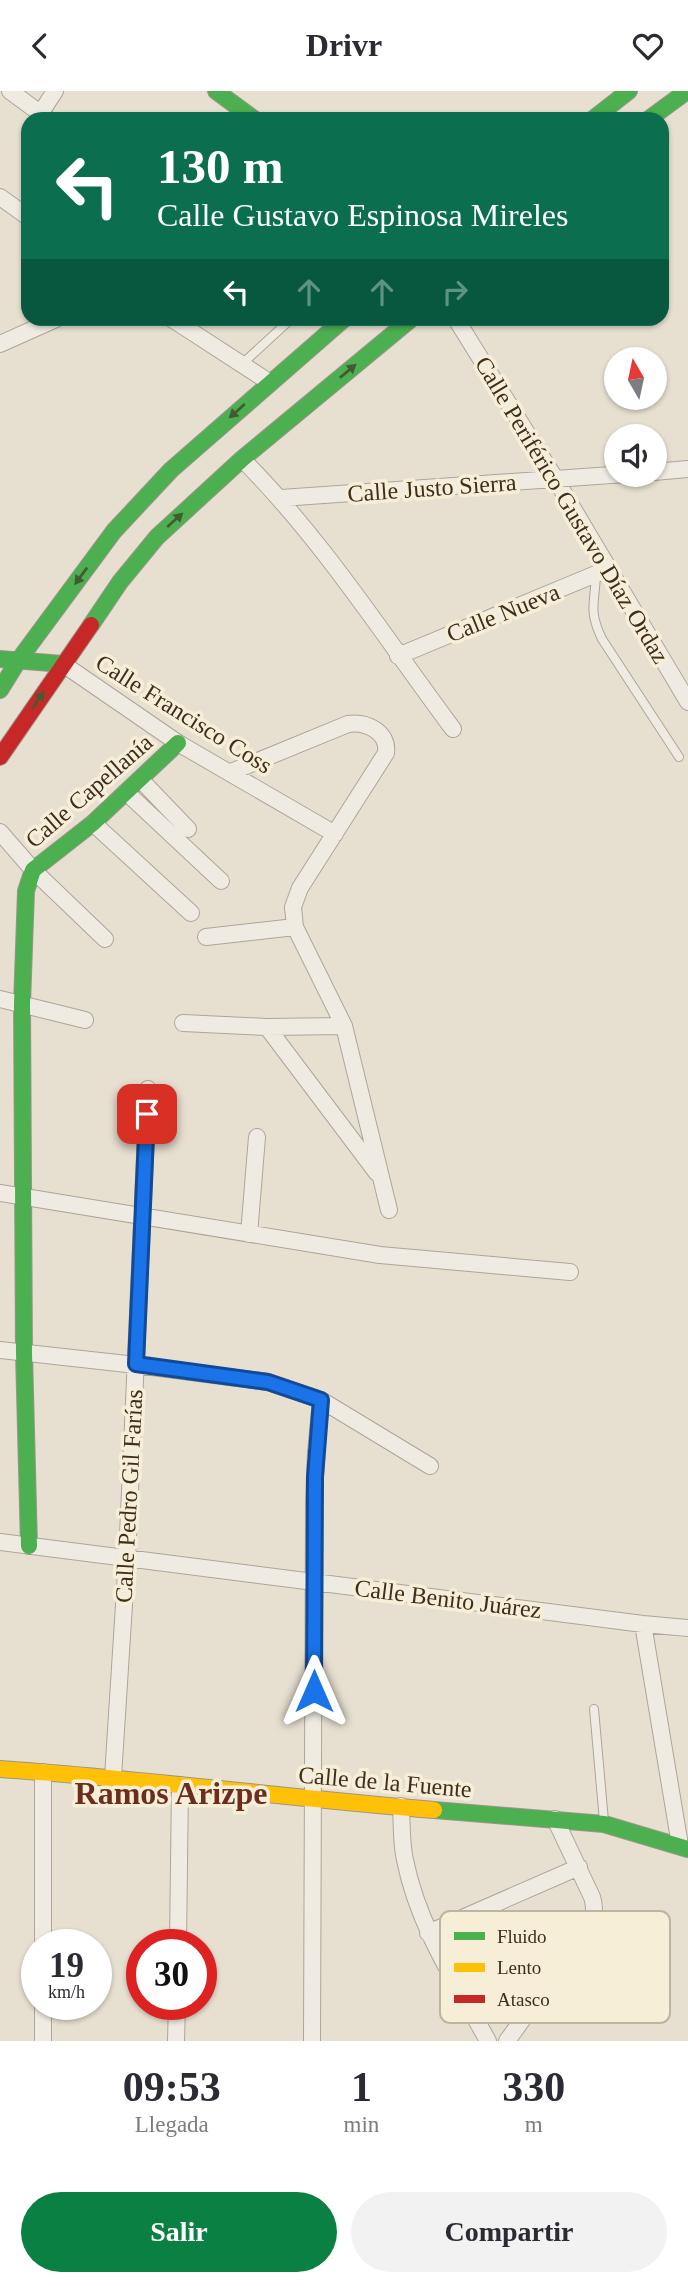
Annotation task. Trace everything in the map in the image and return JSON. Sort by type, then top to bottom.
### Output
[{"type":"street","points":[[10,91],[39,112]]},
{"type":"street","points":[[46,112],[55,91]]},
{"type":"street","points":[[216,91],[244,112]]},
{"type":"street","points":[[602,112],[629,91]]},
{"type":"street","points":[[658,112],[687,91]]},
{"type":"street","points":[[0,197],[21,212]]},
{"type":"street","points":[[3,339],[37,326]]},
{"type":"street","points":[[183,326],[269,382]]},
{"type":"street","points":[[0,690],[18,661],[114,531],[171,470],[336,326]]},
{"type":"street","points":[[0,757],[120,582],[157,537],[242,459],[403,326]]},
{"type":"street","name":"Calle Periférico Gustavo Díaz Ordaz","points":[[460,326],[556,480],[602,572],[688,702]]},
{"type":"street","points":[[242,459],[281,498],[453,729]]},
{"type":"street","points":[[667,471],[688,469]]},
{"type":"street","name":"Calle Justo Sierra","points":[[281,498],[604,476]]},
{"type":"street","name":"Calle Nueva","points":[[398,656],[602,572]]},
{"type":"street","name":"Calle Francisco Coss","points":[[0,659],[63,664],[178,743],[335,834]]},
{"type":"street","points":[[231,772],[348,724],[360,722],[370,727],[381,734],[387,744],[386,753],[300,888],[293,907],[295,927],[344,1026],[389,1210]]},
{"type":"street","name":"Calle Capellanía","points":[[29,1546],[24,1353],[22,1004],[26,891],[33,870],[93,823],[178,743]]},
{"type":"street","points":[[140,779],[188,829]]},
{"type":"street","points":[[126,792],[221,881]]},
{"type":"street","points":[[93,823],[191,913]]},
{"type":"street","points":[[0,832],[33,870],[105,939]]},
{"type":"street","points":[[206,937],[295,927]]},
{"type":"street","points":[[0,999],[85,1020]]},
{"type":"street","points":[[183,1023],[267,1027],[344,1026]]},
{"type":"street","points":[[267,1027],[381,1178]]},
{"type":"street","name":"Calle Pedro Gil Farías","points":[[113,1777],[127,1558],[148,1089]]},
{"type":"street","points":[[249,1234],[257,1137]]},
{"type":"street","points":[[0,1193],[380,1255],[570,1272]]},
{"type":"street","points":[[0,1350],[136,1364],[268,1382],[321,1400],[430,1466]]},
{"type":"street","points":[[312,2041],[316,1453],[321,1400]]},
{"type":"street","name":"Calle Benito Juárez","points":[[0,1542],[688,1628]]},
{"type":"street","name":"Calle de la Fuente","points":[[0,1769],[113,1777],[314,1800],[604,1824],[684,1847],[643,1624]]},
{"type":"street","points":[[43,1772],[43,1929]]},
{"type":"street","points":[[178,1929],[180,1785]]},
{"type":"street","points":[[401,1806],[404,1857],[412,1888],[428,1933],[440,1955]]},
{"type":"street","points":[[555,1819],[594,1902],[594,1911]]},
{"type":"street","points":[[478,1911],[579,1867]]},
{"type":"street","points":[[428,1933],[440,1928]]},
{"type":"street","points":[[43,2020],[43,2041]]},
{"type":"street","points":[[176,2041],[177,2020]]},
{"type":"street","points":[[478,2023],[488,2041]]},
{"type":"street","points":[[507,2041],[520,2023]]},
{"type":"lane","points":[[242,364],[283,326]]},
{"type":"lane","points":[[602,572],[593,597],[594,622],[602,639],[679,757]]},
{"type":"lane","points":[[594,1709],[604,1824]]},
{"type":"traffic: fast","points":[[216,91],[244,112]]},
{"type":"traffic: fast","points":[[602,112],[629,91]]},
{"type":"traffic: fast","points":[[658,112],[687,91]]},
{"type":"traffic: fast","points":[[0,690],[18,661],[114,531],[171,470],[336,326]]},
{"type":"traffic: fast","points":[[91,625],[120,582],[157,537],[242,459],[403,326]]},
{"type":"traffic: fast","points":[[0,659],[63,664]]},
{"type":"traffic: fast","points":[[29,1546],[24,1353],[22,1004],[26,891],[33,870],[93,823],[178,743]]},
{"type":"traffic: fast","points":[[434,1810],[604,1824],[688,1849]]},
{"type":"traffic: slow","points":[[0,1769],[434,1810]]},
{"type":"traffic: jam","points":[[0,757],[91,625]]},
{"type":"district","name":"Ramos Arizpe","points":[[171,1793]]},
{"type":"route","points":[[147,1114],[136,1364],[268,1382],[321,1400],[315,1477],[314,1691]]}]
